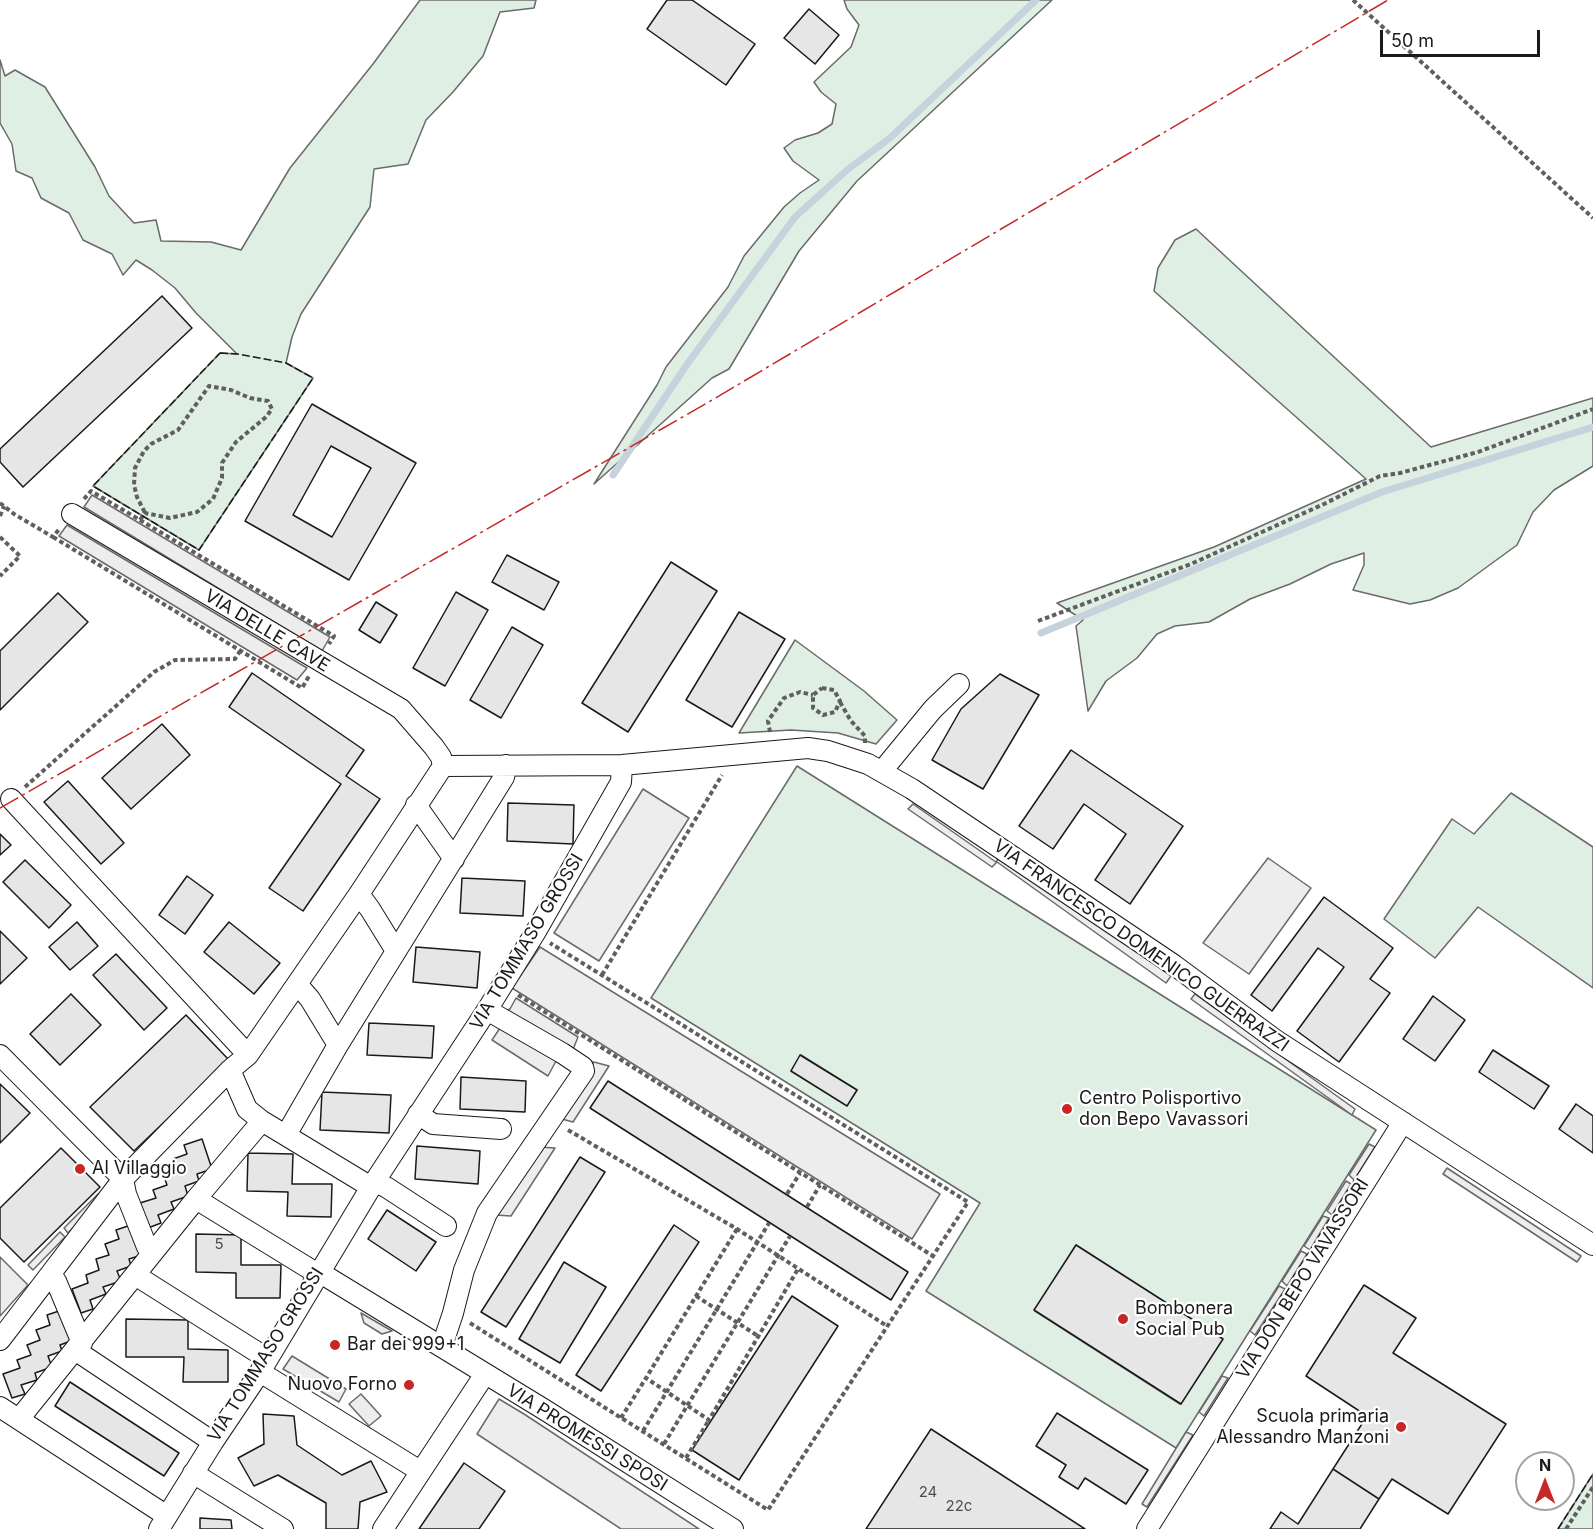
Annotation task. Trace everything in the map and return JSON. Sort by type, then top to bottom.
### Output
[{"type":"street","name":"VIA DELLE CAVE","points":[[72,514],[178,579],[401,709],[434,747],[441,757],[443,766]]},
{"type":"street","points":[[882,771],[933,709],[959,684]]},
{"type":"street","name":"VIA FRANCESCO DOMENICO GUERRAZZI","points":[[622,765],[808,748],[848,756],[882,771],[1174,965],[1277,1041],[1593,1245]]},
{"type":"street","points":[[285,1135],[504,777],[506,765]]},
{"type":"street","points":[[0,1340],[123,1179],[230,1070],[248,1055],[359,894],[443,766],[622,765]]},
{"type":"street","name":"VIA TOMMASO GROSSI","points":[[163,1523],[264,1365],[373,1185],[535,933],[621,782],[622,765]]},
{"type":"street","points":[[11,799],[248,1055]]},
{"type":"street","points":[[416,805],[454,859]]},
{"type":"street","points":[[359,894],[396,951]]},
{"type":"street","points":[[297,984],[338,1045]]},
{"type":"street","points":[[442,1346],[464,1270],[487,1213],[582,1077],[584,1069],[487,1010]]},
{"type":"street","points":[[0,1055],[123,1179],[138,1226],[152,1253]]},
{"type":"street","points":[[230,1070],[247,1109],[262,1121],[373,1185],[386,1187],[446,1226]]},
{"type":"street","points":[[418,1114],[433,1124],[501,1129]]},
{"type":"street","points":[[19,1419],[196,1199],[262,1121]]},
{"type":"street","name":"VIA DON BEPO VAVASSORI","points":[[1147,1529],[1403,1122]]},
{"type":"street","name":"VIA PROMESSI SPOSI","points":[[196,1199],[442,1346],[733,1529]]},
{"type":"street","points":[[135,1275],[420,1471]]},
{"type":"street","points":[[56,1281],[79,1347],[213,1442]]},
{"type":"street","points":[[383,1529],[485,1374]]},
{"type":"street","points":[[0,1407],[163,1523]]},
{"type":"street","points":[[193,1473],[283,1529]]},
{"type":"path","points":[[1353,0],[1593,218]]},
{"type":"path","points":[[209,386],[268,401],[272,408],[266,417],[236,442],[222,463],[222,478],[213,499],[197,512],[170,518],[145,513],[134,486],[135,468],[144,451],[151,444],[178,430],[209,386]]},
{"type":"path","points":[[1038,621],[1191,564],[1380,476],[1400,473],[1478,452],[1593,409]]},
{"type":"path","points":[[2,504],[14,514],[53,537],[72,514]]},
{"type":"path","points":[[0,516],[2,504]]},
{"type":"path","points":[[140,520],[145,513]]},
{"type":"path","points":[[0,537],[20,556],[0,576]]},
{"type":"path","points":[[11,799],[154,672],[175,660],[235,659],[240,651]]},
{"type":"path","points":[[840,701],[834,712],[822,715],[813,708],[813,695],[822,687],[834,690],[851,721],[865,736],[866,748]]},
{"type":"path","points":[[771,739],[768,721],[784,698],[800,692],[813,695]]},
{"type":"path","points":[[602,975],[734,755]]},
{"type":"path","points":[[453,1313],[768,1510],[968,1202],[535,933]]},
{"type":"path","points":[[502,985],[933,1256]]},
{"type":"path","points":[[552,1120],[737,1229],[887,1326]]},
{"type":"path","points":[[787,1194],[800,1173]]},
{"type":"path","points":[[807,1207],[819,1185]]},
{"type":"path","points":[[643,1431],[769,1223]]},
{"type":"path","points":[[621,1418],[737,1229]]},
{"type":"path","points":[[664,1444],[790,1236]]},
{"type":"path","points":[[686,1458],[798,1269]]},
{"type":"path","points":[[696,1296],[758,1336]]},
{"type":"path","points":[[646,1378],[709,1420]]},
{"type":"path","points":[[1566,1529],[1593,1487]]},
{"type":"green space","points":[[420,0],[536,0],[534,8],[500,12],[483,56],[426,120],[408,164],[374,169],[370,207],[301,314],[292,337],[286,363],[313,378],[199,550],[93,486],[220,353],[237,354],[196,313],[175,288],[152,270],[136,260],[123,275],[112,254],[83,240],[69,213],[41,198],[32,178],[16,171],[12,144],[0,123],[0,60],[5,76],[15,70],[45,87],[95,167],[109,196],[134,223],[156,220],[161,241],[211,242],[241,250],[290,168],[373,64]]},
{"type":"green space","points":[[844,0],[1052,0],[857,181],[799,251],[729,369],[712,378],[594,484],[666,367],[728,287],[744,256],[784,207],[819,180],[793,161],[784,148],[795,140],[818,133],[832,124],[836,104],[821,92],[814,82],[851,47],[859,25],[847,9]]},
{"type":"green space","points":[[1196,229],[1431,447],[1593,398],[1593,466],[1554,490],[1533,512],[1517,545],[1458,588],[1430,600],[1410,604],[1353,590],[1364,565],[1364,553],[1331,564],[1290,584],[1250,599],[1209,622],[1175,626],[1157,634],[1137,658],[1106,681],[1088,711],[1076,626],[1083,620],[1057,603],[1214,547],[1366,479],[1154,291],[1158,268],[1175,240]]},
{"type":"green space","points":[[795,640],[864,691],[897,720],[876,744],[838,733],[791,730],[739,733]]},
{"type":"green space","points":[[797,766],[1376,1130],[1176,1448],[926,1291],[980,1203],[651,998]],"holes":[[[801,1055],[857,1090],[847,1105],[791,1071]],[[1076,1245],[1222,1339],[1180,1404],[1035,1311]]]},
{"type":"green space","points":[[1511,793],[1593,847],[1593,988],[1478,907],[1435,958],[1384,919],[1452,819],[1474,834]]},
{"type":"green space","points":[[1593,1474],[1593,1529],[1558,1529],[1569,1511],[1575,1511],[1575,1502]]},
{"type":"shaded area","points":[[92,495],[330,637],[322,651],[84,507]]},
{"type":"shaded area","points":[[67,525],[307,668],[297,680],[59,536]]},
{"type":"shaded area","points":[[643,789],[689,818],[599,961],[554,933]]},
{"type":"shaded area","points":[[913,804],[996,862],[1000,856],[1171,976],[1166,983],[997,862],[992,867],[908,809]]},
{"type":"shaded area","points":[[1268,858],[1311,888],[1249,974],[1203,943]]},
{"type":"shaded area","points":[[540,947],[940,1194],[912,1239],[512,988]]},
{"type":"shaded area","points":[[1195,994],[1355,1109],[1352,1115],[1191,999]]},
{"type":"shaded area","points":[[516,998],[578,1037],[572,1052],[507,1010]]},
{"type":"shaded area","points":[[499,1024],[556,1061],[548,1076],[492,1040],[500,1028]]},
{"type":"shaded area","points":[[594,1062],[609,1066],[573,1122],[558,1118]]},
{"type":"shaded area","points":[[1369,1144],[1375,1147],[1354,1180],[1349,1175]]},
{"type":"shaded area","points":[[539,1147],[555,1148],[511,1216],[495,1215]]},
{"type":"shaded area","points":[[1447,1168],[1581,1256],[1577,1262],[1443,1174]]},
{"type":"shaded area","points":[[1346,1181],[1351,1184],[1332,1215],[1327,1211]]},
{"type":"shaded area","points":[[98,1194],[102,1199],[68,1233],[64,1228]]},
{"type":"shaded area","points":[[1323,1216],[1329,1218],[1310,1250],[1304,1246]]},
{"type":"shaded area","points":[[60,1232],[65,1237],[33,1270],[28,1265]]},
{"type":"shaded area","points":[[1301,1251],[1307,1254],[1287,1286],[1282,1281]]},
{"type":"shaded area","points":[[0,1257],[28,1285],[0,1316]]},
{"type":"shaded area","points":[[1279,1286],[1285,1289],[1255,1335],[1250,1331]]},
{"type":"shaded area","points":[[361,1313],[392,1331],[382,1334],[364,1323]]},
{"type":"shaded area","points":[[292,1356],[346,1389],[339,1402],[283,1369]]},
{"type":"shaded area","points":[[1222,1376],[1228,1378],[1204,1416],[1199,1412]]},
{"type":"shaded area","points":[[361,1394],[381,1416],[369,1426],[349,1404]]},
{"type":"shaded area","points":[[499,1399],[699,1529],[621,1529],[477,1434]]},
{"type":"shaded area","points":[[1186,1432],[1193,1435],[1147,1507],[1142,1504]]},
{"type":"building","points":[[667,0],[692,0],[755,44],[726,85],[647,29]]},
{"type":"building","points":[[809,9],[839,35],[815,64],[784,38]]},
{"type":"building","points":[[162,296],[192,328],[23,487],[0,462],[0,449]]},
{"type":"building","points":[[312,404],[416,463],[349,580],[245,521]],"holes":[[[331,446],[371,468],[332,537],[293,515]]]},
{"type":"building","points":[[507,555],[559,582],[544,610],[492,582]]},
{"type":"building","points":[[671,562],[717,591],[628,732],[582,703]]},
{"type":"building","points":[[456,592],[488,610],[445,686],[413,668]]},
{"type":"building","points":[[58,593],[88,622],[0,710],[0,651]]},
{"type":"building","points":[[376,602],[397,615],[380,643],[359,630]]},
{"type":"building","points":[[739,612],[785,639],[732,727],[686,700]]},
{"type":"building","points":[[512,627],[543,645],[501,718],[470,700]]},
{"type":"building","points":[[252,673],[364,750],[346,776],[380,799],[303,911],[269,888],[341,784],[229,707]]},
{"type":"building","points":[[1000,674],[1039,695],[983,789],[932,760],[961,709]]},
{"type":"building","points":[[162,724],[190,755],[131,809],[102,778]]},
{"type":"building","points":[[1071,750],[1183,826],[1130,904],[1095,880],[1126,834],[1084,804],[1053,849],[1019,826]]},
{"type":"building","points":[[68,781],[124,843],[101,864],[44,802]]},
{"type":"building","points":[[508,803],[574,805],[573,844],[507,841]]},
{"type":"building","points":[[0,834],[11,845],[0,855]]},
{"type":"building","points":[[25,860],[71,905],[49,928],[3,882]]},
{"type":"building","points":[[187,876],[213,895],[185,934],[159,915]]},
{"type":"building","points":[[462,878],[525,881],[523,916],[460,913]]},
{"type":"building","points":[[1324,897],[1393,948],[1370,979],[1390,993],[1339,1062],[1297,1031],[1344,967],[1318,948],[1272,1011],[1251,995]]},
{"type":"building","points":[[77,922],[98,946],[70,970],[49,947]]},
{"type":"building","points":[[229,922],[280,963],[254,994],[204,952]]},
{"type":"building","points":[[0,931],[27,958],[0,984]]},
{"type":"building","points":[[416,947],[480,952],[477,988],[413,982]]},
{"type":"building","points":[[116,954],[167,1008],[144,1030],[93,975]]},
{"type":"building","points":[[71,994],[101,1025],[60,1065],[30,1034]]},
{"type":"building","points":[[1433,996],[1465,1020],[1435,1061],[1403,1039]]},
{"type":"building","points":[[186,1015],[229,1060],[134,1151],[90,1107]]},
{"type":"building","points":[[369,1023],[434,1026],[432,1058],[367,1055]]},
{"type":"building","points":[[1493,1050],[1549,1086],[1534,1109],[1479,1072]]},
{"type":"building","points":[[800,1055],[857,1090],[847,1106],[791,1071]]},
{"type":"building","points":[[461,1077],[526,1081],[525,1112],[460,1109]]},
{"type":"building","points":[[608,1081],[908,1272],[891,1300],[590,1108]]},
{"type":"building","points":[[0,1084],[30,1113],[0,1143]]},
{"type":"building","points":[[322,1092],[391,1095],[389,1133],[320,1130]]},
{"type":"building","points":[[1576,1104],[1593,1116],[1593,1153],[1559,1129]]},
{"type":"building","points":[[202,1139],[212,1169],[197,1174],[199,1181],[185,1186],[188,1196],[171,1202],[174,1209],[158,1215],[161,1223],[148,1228],[140,1203],[156,1198],[153,1190],[167,1185],[163,1174],[176,1169],[173,1159],[187,1154],[184,1145]]},
{"type":"building","points":[[417,1146],[480,1151],[478,1184],[415,1179]]},
{"type":"building","points":[[61,1148],[100,1187],[24,1262],[0,1238],[0,1208]]},
{"type":"building","points":[[248,1153],[293,1154],[292,1184],[332,1184],[331,1217],[287,1216],[288,1192],[247,1191]]},
{"type":"building","points":[[580,1157],[605,1172],[506,1327],[481,1312]]},
{"type":"building","points":[[387,1210],[436,1242],[416,1271],[368,1239]]},
{"type":"building","points":[[134,1224],[145,1254],[129,1259],[131,1266],[117,1271],[121,1281],[103,1287],[106,1294],[90,1300],[93,1309],[81,1313],[72,1289],[88,1283],[86,1275],[99,1270],[96,1259],[109,1255],[105,1244],[119,1239],[116,1230]]},
{"type":"building","points":[[674,1225],[699,1242],[601,1391],[576,1375]]},
{"type":"building","points":[[196,1234],[241,1235],[241,1265],[281,1265],[280,1298],[236,1298],[236,1273],[196,1272]]},
{"type":"building","points":[[1076,1245],[1223,1339],[1181,1404],[1034,1310]]},
{"type":"building","points":[[564,1262],[606,1287],[560,1363],[519,1339]]},
{"type":"building","points":[[1364,1285],[1416,1318],[1393,1353],[1506,1424],[1448,1514],[1392,1479],[1379,1499],[1333,1469],[1367,1416],[1306,1376]]},
{"type":"building","points":[[792,1296],[838,1326],[739,1480],[692,1450]]},
{"type":"building","points":[[65,1309],[76,1339],[60,1345],[62,1351],[48,1356],[52,1367],[35,1373],[37,1380],[21,1385],[25,1394],[12,1398],[3,1374],[20,1368],[17,1360],[31,1355],[27,1345],[40,1340],[36,1330],[50,1325],[47,1315]]},
{"type":"building","points":[[126,1319],[188,1320],[188,1349],[228,1350],[228,1382],[183,1382],[184,1357],[126,1357]]},
{"type":"building","points":[[70,1382],[179,1453],[164,1476],[55,1406]]},
{"type":"building","points":[[1057,1413],[1148,1470],[1126,1504],[1085,1478],[1078,1489],[1059,1477],[1066,1465],[1036,1446]]},
{"type":"building","points":[[263,1414],[294,1416],[297,1445],[342,1475],[371,1461],[387,1492],[360,1502],[358,1529],[326,1529],[326,1503],[278,1475],[254,1486],[238,1458],[264,1444]]},
{"type":"building","points":[[931,1429],[1085,1529],[866,1529]]},
{"type":"building","points":[[464,1463],[505,1491],[479,1529],[419,1529]]},
{"type":"building","points":[[1333,1469],[1379,1499],[1360,1529],[1270,1529],[1281,1512],[1298,1524]]},
{"type":"building","points":[[200,1518],[231,1520],[232,1529],[200,1529]]},
{"type":"waterway","points":[[613,475],[688,363],[795,217],[847,170],[890,138],[1036,0]]},
{"type":"waterway","points":[[1041,633],[1382,492],[1593,427]]},
{"type":"fence","points":[[220,353],[286,363],[313,378],[199,550],[93,486],[220,353]]},
{"type":"fence","points":[[1558,1529],[1593,1474]]},
{"type":"power","points":[[0,808],[707,403],[1388,0]]},
{"type":"place","name":"Centro Polisportivo don Bepo Vavassori","points":[[1067,1109]]},
{"type":"place","name":"Al Villaggio","points":[[80,1169]]},
{"type":"place","name":"Bombonera Social Pub","points":[[1123,1319]]},
{"type":"place","name":"Bar dei 999+1","points":[[335,1345]]},
{"type":"place","name":"Nuovo Forno","points":[[409,1385]]},
{"type":"place","name":"Scuola primaria Alessandro Manzoni","points":[[1401,1427]]}]
